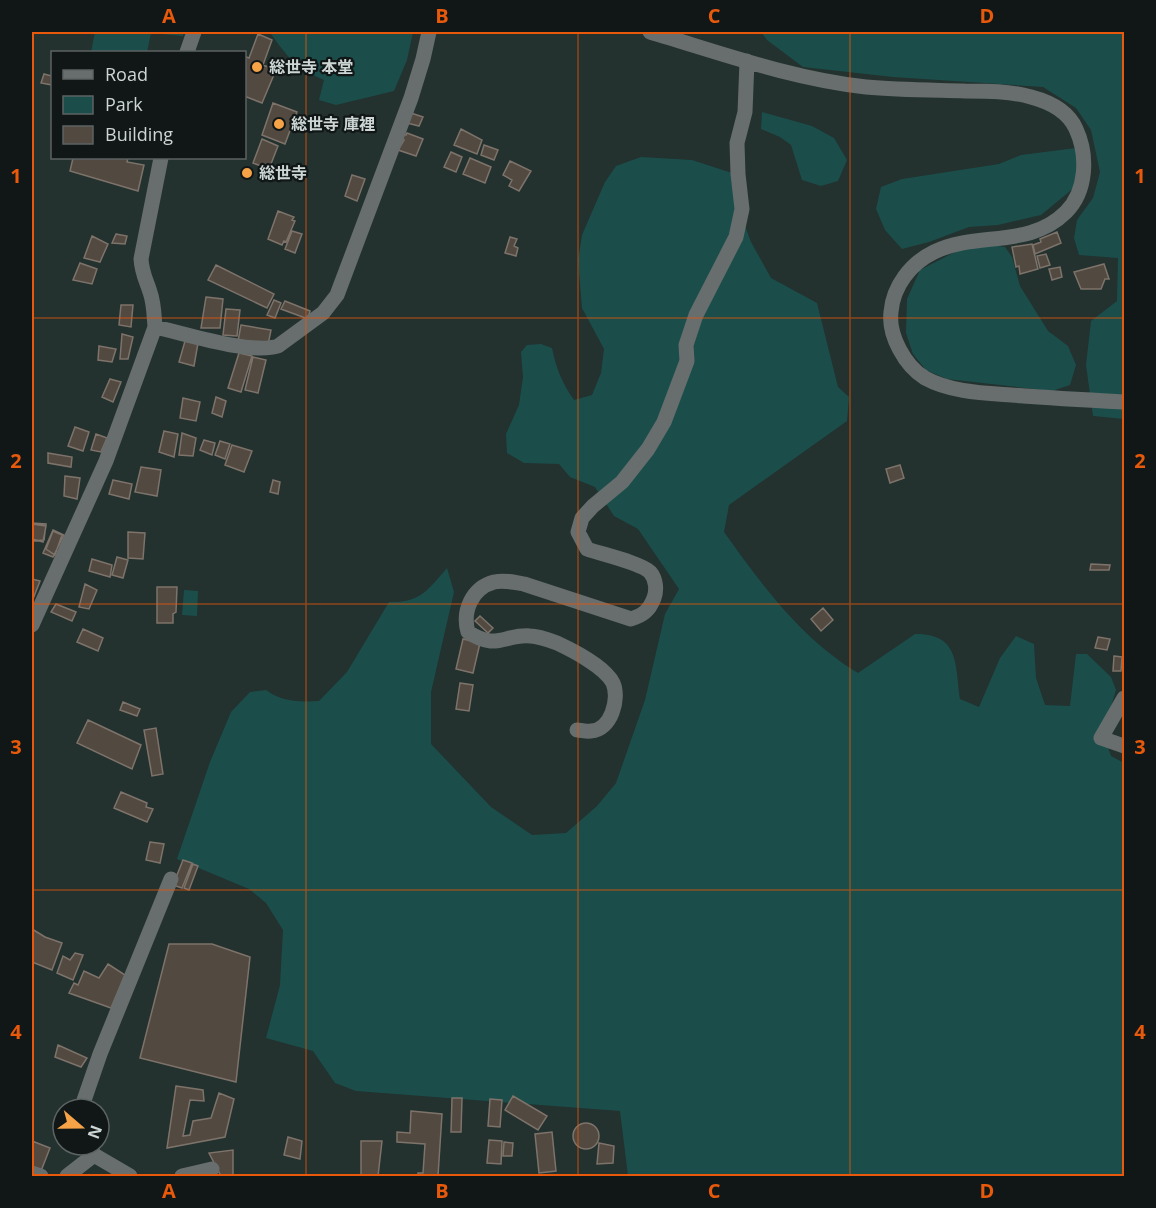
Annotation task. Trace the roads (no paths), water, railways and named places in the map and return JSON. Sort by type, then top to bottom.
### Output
[{"type":"street","points":[[187,51],[194,32]]},
{"type":"street","points":[[155,327],[245,347],[270,349],[278,346],[323,313],[337,295],[362,231],[411,98],[429,32]]},
{"type":"street","points":[[650,32],[811,79],[867,87],[1015,93],[1046,102],[1063,113],[1076,128],[1084,161],[1080,186],[1075,200],[1067,211],[1048,227],[1034,233],[1020,237],[962,244],[933,252],[909,270],[892,302],[890,320],[907,361],[915,371],[941,384],[961,390],[985,393],[1125,402]]},
{"type":"street","points":[[577,730],[593,731],[605,725],[613,711],[616,697],[612,682],[601,670],[556,643],[529,635],[494,642],[477,638],[468,632],[465,621],[468,604],[482,587],[494,582],[507,581],[524,584],[631,619],[642,616],[650,609],[655,595],[655,581],[649,571],[587,549],[578,532],[582,518],[622,482],[648,449],[664,422],[687,361],[686,345],[696,315],[736,237],[742,209],[737,143],[745,112],[747,62]]},
{"type":"street","points":[[32,626],[106,461],[155,327],[154,308],[150,290],[142,276],[141,259],[162,159]]},
{"type":"street","points":[[1125,698],[1101,738],[1125,746]]},
{"type":"street","points":[[85,1097],[100,1054],[171,879]]},
{"type":"street","points":[[67,1176],[85,1157]]},
{"type":"street","points":[[102,1157],[130,1176]]},
{"type":"street","points":[[182,1176],[212,1169]]},
{"type":"street","points":[[32,1173],[40,1176]]},
{"type":"place","name":"総世寺 本堂","points":[[257,67]]},
{"type":"place","name":"総世寺 庫裡","points":[[279,124]]},
{"type":"place","name":"総世寺","points":[[247,173]]}]
